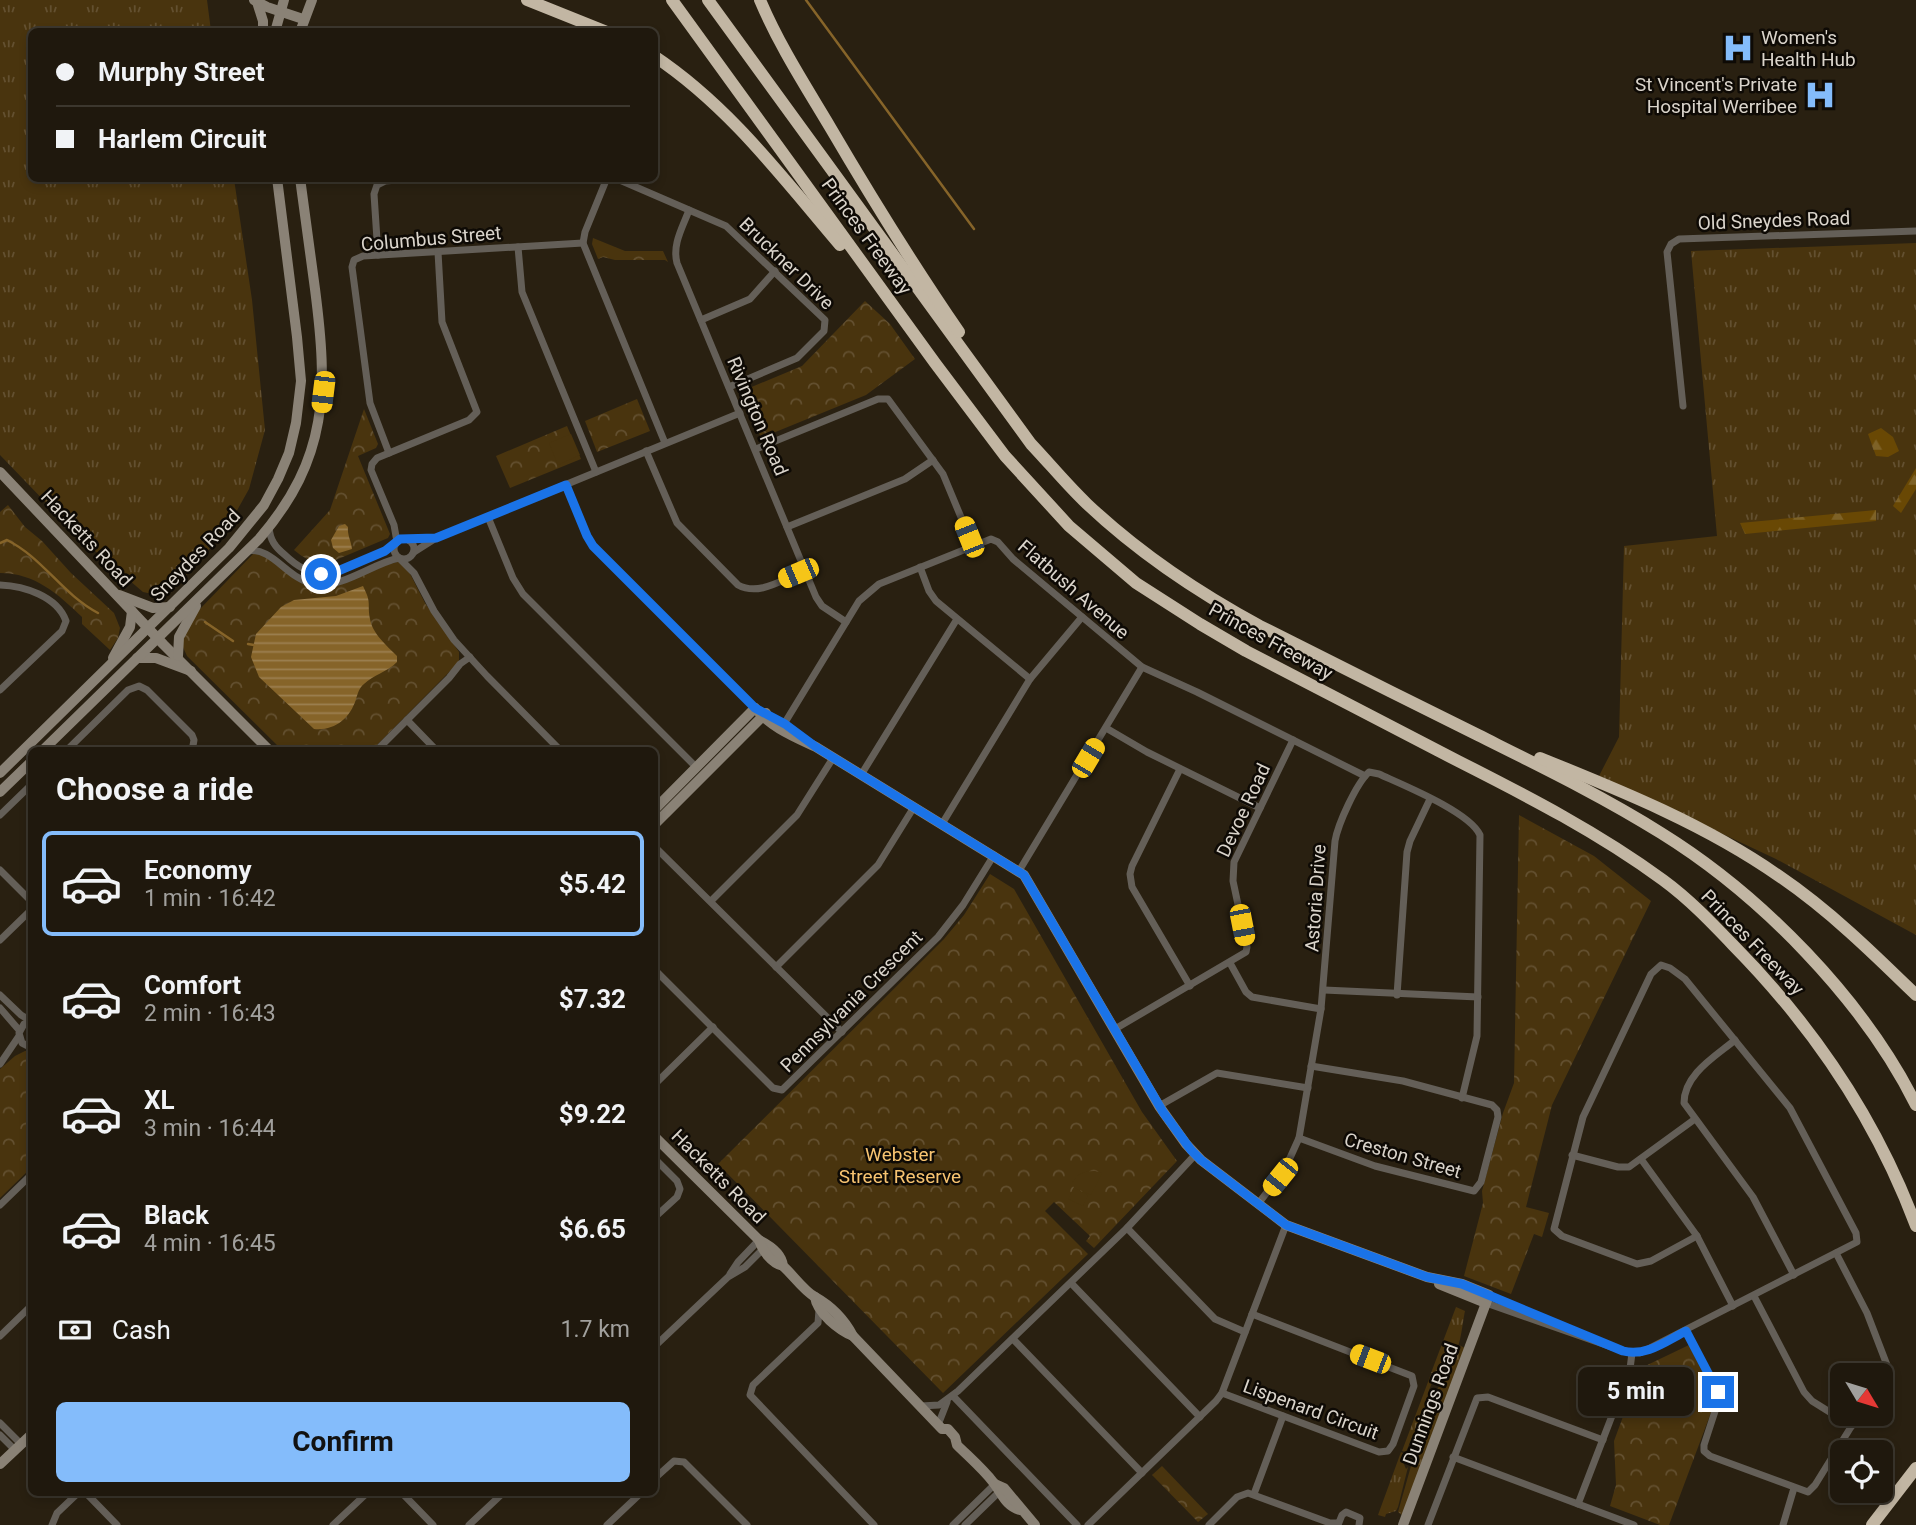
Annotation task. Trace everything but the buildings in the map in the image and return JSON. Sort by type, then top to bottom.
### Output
[{"type":"highway","points":[[527,0],[597,28]]},
{"type":"highway","name":"Princes Freeway","points":[[672,0],[1005,456],[1069,526],[1136,583],[1199,624],[1564,816],[1623,851],[1666,882],[1712,922],[1784,999],[1849,1088],[1901,1185],[1916,1226]]},
{"type":"highway","name":"Princes Freeway","points":[[708,0],[1031,444],[1087,504],[1151,559],[1214,601],[1573,783],[1662,833],[1708,865],[1793,939],[1840,992],[1878,1043],[1916,1105]]},
{"type":"highway","points":[[760,0],[779,43],[912,264],[962,336],[991,390]]},
{"type":"highway","points":[[658,59],[687,78],[719,106],[899,314]]},
{"type":"highway","points":[[1458,725],[1609,786],[1724,842],[1808,897],[1916,995]]},
{"type":"highway","points":[[1872,1525],[1916,1468]]},
{"type":"street","points":[[301,28],[312,0]]},
{"type":"street","points":[[255,1],[282,6],[303,19]]},
{"type":"street","points":[[255,1],[263,28]]},
{"type":"street","points":[[276,28],[282,6]]},
{"type":"street","name":"Sneydes Road","points":[[0,773],[229,548],[256,516],[278,479],[294,433],[300,396],[300,367],[277,182]]},
{"type":"street","name":"Sneydes Road","points":[[46,747],[270,527],[292,494],[308,459],[323,392],[322,346],[301,182]]},
{"type":"street","points":[[378,255],[375,187],[381,182]]},
{"type":"street","points":[[605,182],[583,243],[665,443]]},
{"type":"street","name":"Bruckner Drive","points":[[624,182],[726,226],[822,317],[826,327],[793,361],[729,387]]},
{"type":"street","name":"Rivington Road","points":[[689,210],[677,242],[675,257],[819,602],[846,622]]},
{"type":"street","name":"Old Sneydes Road","points":[[1683,406],[1667,252],[1671,244],[1679,239],[1916,231]]},
{"type":"street","name":"Columbus Street","points":[[389,453],[370,403],[352,267],[354,260],[358,257],[378,255],[583,243]]},
{"type":"street","points":[[518,247],[522,292],[596,472]]},
{"type":"street","points":[[438,252],[442,323],[477,412],[469,419],[374,459],[371,468],[394,525],[394,552],[414,573],[434,611],[468,660],[479,665],[486,676],[557,747]]},
{"type":"street","points":[[701,320],[750,299],[775,271]]},
{"type":"street","points":[[756,449],[884,398],[893,404],[943,474],[973,546]]},
{"type":"street","points":[[247,551],[256,549],[265,552],[294,576],[317,584],[339,581],[385,562],[408,558],[436,538],[740,413]]},
{"type":"street","points":[[646,451],[677,523],[738,585],[757,590],[805,571]]},
{"type":"street","points":[[787,527],[905,479],[933,460]]},
{"type":"street","name":"Hacketts Road","points":[[0,472],[158,638]]},
{"type":"street","points":[[566,485],[593,546],[761,713],[994,855],[1018,871],[1032,885],[1159,1106],[1195,1155],[1286,1225],[1427,1277],[1462,1284],[1487,1299],[1632,1353],[1645,1351],[1686,1331],[1857,1241],[1856,1233],[1790,1108],[1685,979],[1663,965],[1656,967],[1586,1109],[1554,1229],[1558,1234],[1637,1264],[1651,1261],[1697,1236]]},
{"type":"street","points":[[488,517],[513,578],[523,594],[696,767]]},
{"type":"street","points":[[394,525],[414,546],[414,573]]},
{"type":"street","points":[[270,527],[276,547],[298,566],[316,573],[338,571],[385,551],[396,543],[436,538]]},
{"type":"street","name":"Flatbush Avenue","points":[[783,726],[859,601],[873,587],[988,540],[998,542],[1013,559],[1142,667],[1365,776]]},
{"type":"street","points":[[920,567],[931,595],[1030,679]]},
{"type":"street","points":[[0,585],[25,589],[43,597],[62,612],[66,621],[66,626],[0,690]]},
{"type":"street","points":[[113,592],[153,608],[170,607]]},
{"type":"street","points":[[178,656],[179,637],[205,592]]},
{"type":"street","points":[[106,669],[130,626],[132,611]]},
{"type":"street","points":[[942,824],[1030,679],[1082,617]]},
{"type":"street","points":[[861,775],[957,618]]},
{"type":"street","points":[[158,638],[266,747]]},
{"type":"street","points":[[137,658],[156,658],[193,672]]},
{"type":"street","points":[[380,747],[468,660]]},
{"type":"street","points":[[1018,871],[1142,667]]},
{"type":"street","points":[[69,747],[128,690],[136,687],[147,690],[192,735],[193,747]]},
{"type":"street","points":[[658,806],[696,767],[761,713]]},
{"type":"street","points":[[658,821],[761,713]]},
{"type":"street","points":[[407,720],[433,747]]},
{"type":"street","points":[[1106,728],[1180,769],[1260,808]]},
{"type":"street","name":"Devoe Road","points":[[1230,963],[1245,954],[1247,947],[1233,881],[1234,862],[1293,740]]},
{"type":"street","points":[[711,901],[797,815],[833,758]]},
{"type":"street","points":[[0,792],[28,765]]},
{"type":"street","points":[[1180,769],[1130,874],[1132,887],[1190,986]]},
{"type":"street","points":[[1365,776],[1374,772],[1430,799],[1456,813],[1475,827],[1480,835],[1475,1049],[1462,1098]]},
{"type":"street","name":"Astoria Drive","points":[[1258,1204],[1285,1169],[1299,1138],[1324,990],[1335,841],[1337,831],[1365,776]]},
{"type":"street","points":[[0,815],[28,788]]},
{"type":"street","points":[[1397,995],[1407,852],[1430,799]]},
{"type":"street","points":[[776,967],[878,865],[914,807]]},
{"type":"street","points":[[658,849],[842,1032]]},
{"type":"street","name":"Pennsylvania Crescent","points":[[658,973],[772,1088],[779,1091],[788,1087],[938,937],[963,905],[994,855]]},
{"type":"street","points":[[0,870],[28,898]]},
{"type":"street","points":[[0,940],[28,913]]},
{"type":"street","points":[[1115,1029],[1230,963],[1246,992],[1252,997],[1321,1009]]},
{"type":"street","points":[[1324,990],[1478,998]]},
{"type":"street","points":[[0,995],[28,1019]]},
{"type":"street","points":[[0,1008],[19,1033],[22,1043],[28,1046]]},
{"type":"street","points":[[3,1061],[24,1024],[28,1022]]},
{"type":"street","points":[[658,1081],[713,1027]]},
{"type":"street","points":[[1735,1040],[1693,1077],[1684,1101],[1753,1197],[1794,1275]]},
{"type":"street","points":[[3,1061],[28,1048]]},
{"type":"street","name":"Creston Street","points":[[1299,1138],[1375,1166],[1474,1191],[1480,1182],[1498,1111],[1492,1105],[1403,1081],[1311,1066]]},
{"type":"street","points":[[1159,1106],[1217,1073],[1308,1088]]},
{"type":"street","points":[[1572,1155],[1623,1168],[1629,1167],[1695,1119]]},
{"type":"street","name":"Hacketts Road","points":[[658,1140],[763,1245],[783,1259],[783,1266],[817,1302],[822,1299],[848,1325],[847,1334],[920,1405],[941,1430],[948,1429],[955,1437],[957,1445],[999,1488],[1018,1503],[1020,1510],[1035,1525]]},
{"type":"street","points":[[920,1405],[939,1405],[950,1399],[1127,1228],[1195,1155]]},
{"type":"street","points":[[1641,1159],[1697,1236],[1733,1306]]},
{"type":"street","points":[[658,1162],[679,1184],[678,1194],[658,1214]]},
{"type":"street","points":[[0,1205],[28,1178]]},
{"type":"street","points":[[1088,1525],[1222,1393],[1286,1225]]},
{"type":"street","points":[[1127,1228],[1215,1319],[1245,1332]]},
{"type":"street","points":[[658,1343],[728,1277],[745,1267],[763,1245]]},
{"type":"street","points":[[1836,1253],[1867,1313],[1886,1363]]},
{"type":"street","points":[[1071,1283],[1200,1417]]},
{"type":"street","points":[[1754,1296],[1804,1392],[1812,1401],[1830,1412]]},
{"type":"street","name":"Dunnings Road","points":[[1403,1525],[1487,1299]]},
{"type":"street","points":[[817,1302],[818,1323]]},
{"type":"street","points":[[0,1335],[28,1309]]},
{"type":"street","name":"Lispenard Circuit","points":[[1222,1393],[1371,1449],[1385,1452],[1392,1444],[1414,1386],[1414,1378],[1406,1372],[1252,1314]]},
{"type":"street","points":[[847,1334],[826,1323],[818,1323],[753,1385],[750,1395],[874,1525]]},
{"type":"street","points":[[1686,1331],[1720,1396],[1704,1451],[1710,1457],[1806,1492],[1813,1488],[1852,1426]]},
{"type":"street","points":[[1013,1339],[1142,1473]]},
{"type":"street","points":[[1578,1504],[1630,1369],[1632,1353]]},
{"type":"street","points":[[1428,1525],[1474,1402],[1482,1396],[1603,1440]]},
{"type":"street","points":[[941,1430],[950,1399]]},
{"type":"street","points":[[950,1399],[1077,1525]]},
{"type":"street","points":[[1254,1494],[1283,1416]]},
{"type":"street","points":[[0,1423],[18,1447]]},
{"type":"street","points":[[0,1435],[18,1447]]},
{"type":"street","points":[[0,1464],[28,1438]]},
{"type":"street","points":[[1453,1457],[1578,1504],[1612,1521],[1634,1525]]},
{"type":"street","points":[[658,1475],[671,1464],[681,1460],[747,1525]]},
{"type":"street","points":[[953,1525],[999,1488]]},
{"type":"street","points":[[965,1525],[999,1488]]},
{"type":"street","points":[[1783,1525],[1794,1488]]},
{"type":"street","points":[[1209,1525],[1240,1495],[1254,1494],[1338,1524],[1346,1512],[1358,1516],[1359,1525]]},
{"type":"street","points":[[52,1525],[57,1513],[75,1496]]},
{"type":"street","points":[[89,1496],[117,1525]]},
{"type":"street","points":[[333,1525],[361,1496]]},
{"type":"street","points":[[405,1496],[433,1525]]},
{"type":"street","points":[[469,1525],[500,1496]]},
{"type":"street","points":[[610,1524],[637,1496]]},
{"type":"green space","points":[[0,0],[207,0],[211,28],[28,28],[28,182],[234,182],[252,300],[265,430],[249,489],[226,530],[167,597],[143,592],[81,539],[0,455]]},
{"type":"green space","points":[[593,238],[625,251],[663,251],[668,262],[603,257],[598,259],[592,244]]},
{"type":"green space","points":[[1916,243],[1916,935],[1776,859],[1599,776],[1619,737],[1624,546],[1717,536],[1691,251]]},
{"type":"green space","points":[[865,301],[890,324],[915,359],[866,395],[761,438],[742,391],[802,366]]},
{"type":"green space","points":[[637,399],[650,431],[597,452],[585,421]]},
{"type":"green space","points":[[364,409],[378,444],[376,448],[358,456],[390,534],[388,538],[331,562],[311,561],[294,550],[330,510]]},
{"type":"green space","points":[[567,426],[581,459],[510,488],[496,456]]},
{"type":"green space","points":[[1881,428],[1893,437],[1899,451],[1888,457],[1876,456],[1868,434]]},
{"type":"green space","points":[[571,434],[580,455],[558,465],[549,443]]},
{"type":"green space","points":[[1916,468],[1916,489],[1901,513],[1893,506]]},
{"type":"green space","points":[[8,505],[25,527],[114,613],[120,628],[118,638],[110,650],[82,624],[82,617],[45,586],[24,577],[0,573],[0,512]]},
{"type":"green space","points":[[1876,510],[1876,521],[1745,534],[1740,523]]},
{"type":"green space","points":[[254,553],[316,586],[401,562],[459,652],[459,662],[375,747],[279,747],[187,656],[181,643],[198,611]]},
{"type":"green space","points":[[1519,815],[1594,856],[1651,901],[1552,1105],[1526,1207],[1549,1213],[1542,1237],[1534,1234],[1511,1294],[1464,1276],[1483,1203],[1482,1191],[1514,1083]]},
{"type":"green space","name":"Webster Street Reserve","points":[[990,874],[1014,889],[1142,1112],[1177,1161],[1094,1248],[1086,1241],[1090,1236],[1054,1202],[1045,1211],[1088,1254],[943,1393],[718,1164],[944,939],[964,915]]},
{"type":"green space","points":[[28,1051],[28,1171],[0,1198],[0,1069],[15,1056]]},
{"type":"green space","points":[[1095,1171],[1102,1173],[1091,1195],[1075,1188],[1088,1195],[1083,1206],[1068,1199],[1075,1178],[1080,1174]]},
{"type":"green space","points":[[1456,1307],[1465,1311],[1457,1350],[1435,1374],[1431,1373]]},
{"type":"green space","points":[[1459,1345],[1465,1348],[1402,1515],[1398,1512],[1411,1466],[1415,1464],[1434,1414],[1430,1411],[1442,1377],[1458,1353]]},
{"type":"green space","points":[[1689,1345],[1716,1399],[1669,1525],[1660,1525],[1610,1506],[1616,1485],[1614,1441],[1641,1368]]},
{"type":"green space","points":[[1431,1374],[1435,1376],[1429,1390],[1435,1394],[1433,1401],[1416,1438],[1412,1437],[1406,1452],[1402,1451]]},
{"type":"green space","points":[[1430,1411],[1434,1413],[1429,1434],[1415,1464],[1411,1466],[1418,1438]]},
{"type":"green space","points":[[1401,1452],[1405,1454],[1403,1462],[1406,1469],[1408,1467],[1398,1507],[1385,1517],[1378,1515]]},
{"type":"green space","points":[[1162,1466],[1208,1514],[1198,1522],[1152,1475]]},
{"type":"shaded area","points":[[345,524],[352,549],[339,553],[333,548],[331,540],[339,526]]},
{"type":"shaded area","points":[[363,586],[371,624],[380,639],[397,656],[397,662],[362,686],[345,718],[334,726],[314,729],[259,677],[251,657],[256,634],[281,607],[294,600],[336,596]]},
{"type":"waterway","points":[[806,0],[974,229]]},
{"type":"waterway","points":[[0,543],[7,540],[20,548],[74,596],[98,613]]},
{"type":"waterway","points":[[205,622],[233,641]]},
{"type":"waterway","points":[[248,644],[254,645]]},
{"type":"place","name":"Women's Health Hub","points":[[1738,48]]},
{"type":"place","name":"St Vincent's Private Hospital Werribee","points":[[1820,95]]},
{"type":"route","points":[[321,574],[338,571],[385,551],[400,539],[436,538],[566,485],[593,546],[755,708],[785,724],[816,747],[1024,875],[1163,1112],[1201,1160],[1286,1225],[1427,1277],[1462,1284],[1623,1351],[1640,1353],[1686,1331],[1718,1392]]}]
